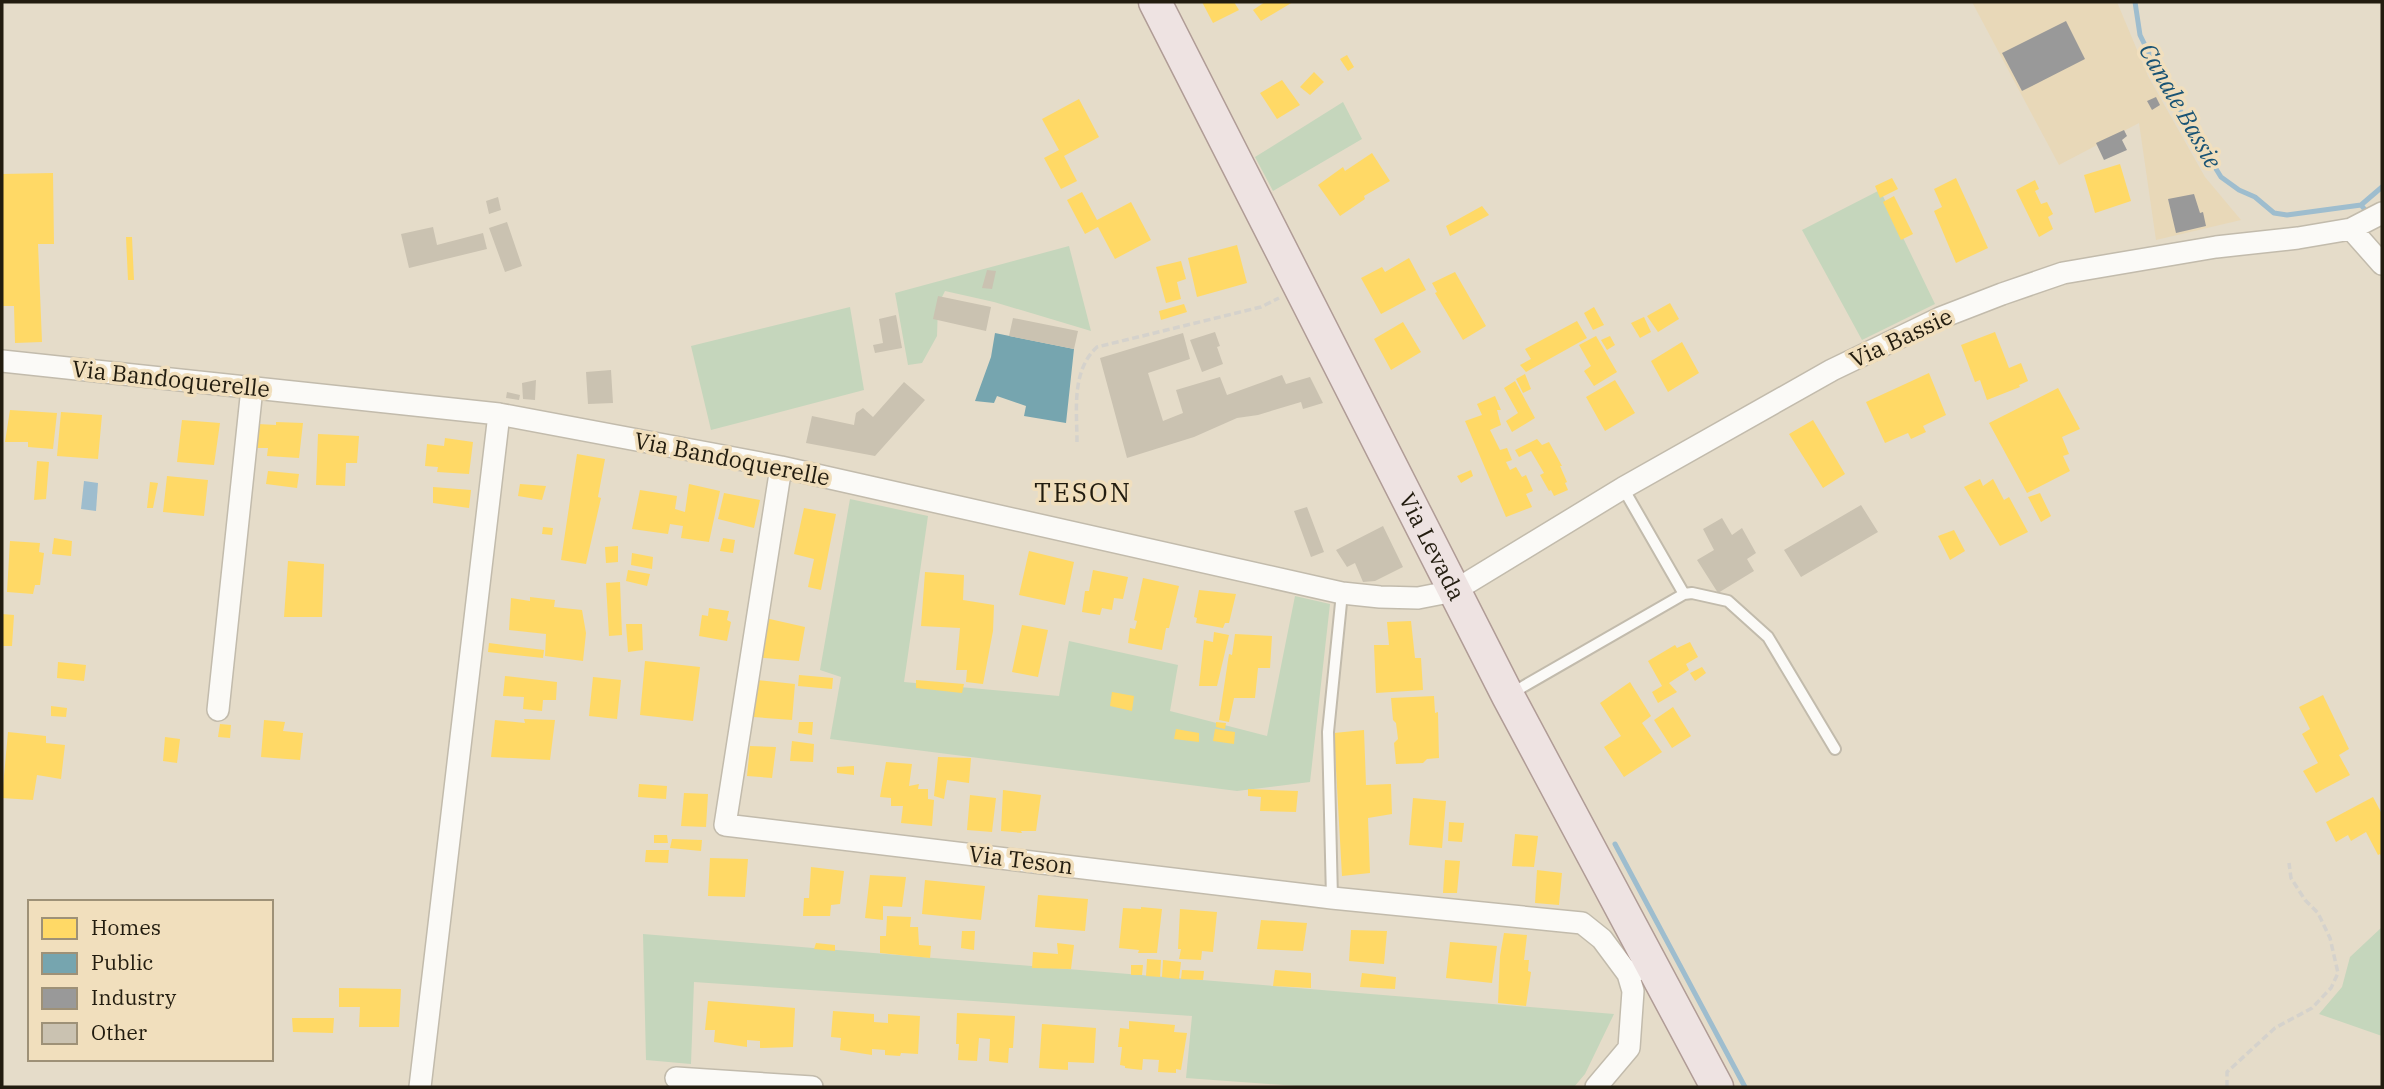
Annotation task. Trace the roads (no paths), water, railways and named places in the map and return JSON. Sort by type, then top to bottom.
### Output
[{"type":"main road","name":"Via Levada","points":[[1154,2],[1507,696],[1639,969],[1717,1087]]},
{"type":"street","name":"Via Bassie","points":[[1454,591],[1623,488],[1832,370],[1940,318],[2063,274],[2216,247],[2351,229],[2382,213]]},
{"type":"street","points":[[2351,229],[2382,264]]},
{"type":"street","name":"Via Bandoquerelle","points":[[2,361],[499,414],[781,467],[1342,593],[1418,598],[1454,591]]},
{"type":"street","points":[[218,710],[252,388]]},
{"type":"street","points":[[420,1087],[499,414]]},
{"type":"street","name":"Via Teson","points":[[781,467],[725,825],[1332,898],[1582,923],[1639,969]]},
{"type":"street","points":[[1596,1087],[1629,1048],[1633,991],[1639,969]]},
{"type":"street","points":[[676,1078],[746,1085],[812,1087]]},
{"type":"lane","points":[[1623,488],[1684,594]]},
{"type":"lane","points":[[1332,898],[1328,733],[1342,593]]},
{"type":"lane","points":[[1507,696],[1684,594],[1692,593],[1728,601],[1768,637],[1835,749]]},
{"type":"water","points":[[84,481],[98,483],[96,511],[81,509]]},
{"type":"waterway","name":"Canale Bassie","points":[[2135,2],[2140,35],[2165,86],[2221,177],[2255,197],[2274,213],[2287,215],[2361,205],[2366,211]]},
{"type":"waterway","points":[[2361,205],[2382,187]]},
{"type":"waterway","points":[[1615,844],[1745,1087]]},
{"type":"district","name":"TESON","points":[[1083,493]]}]
